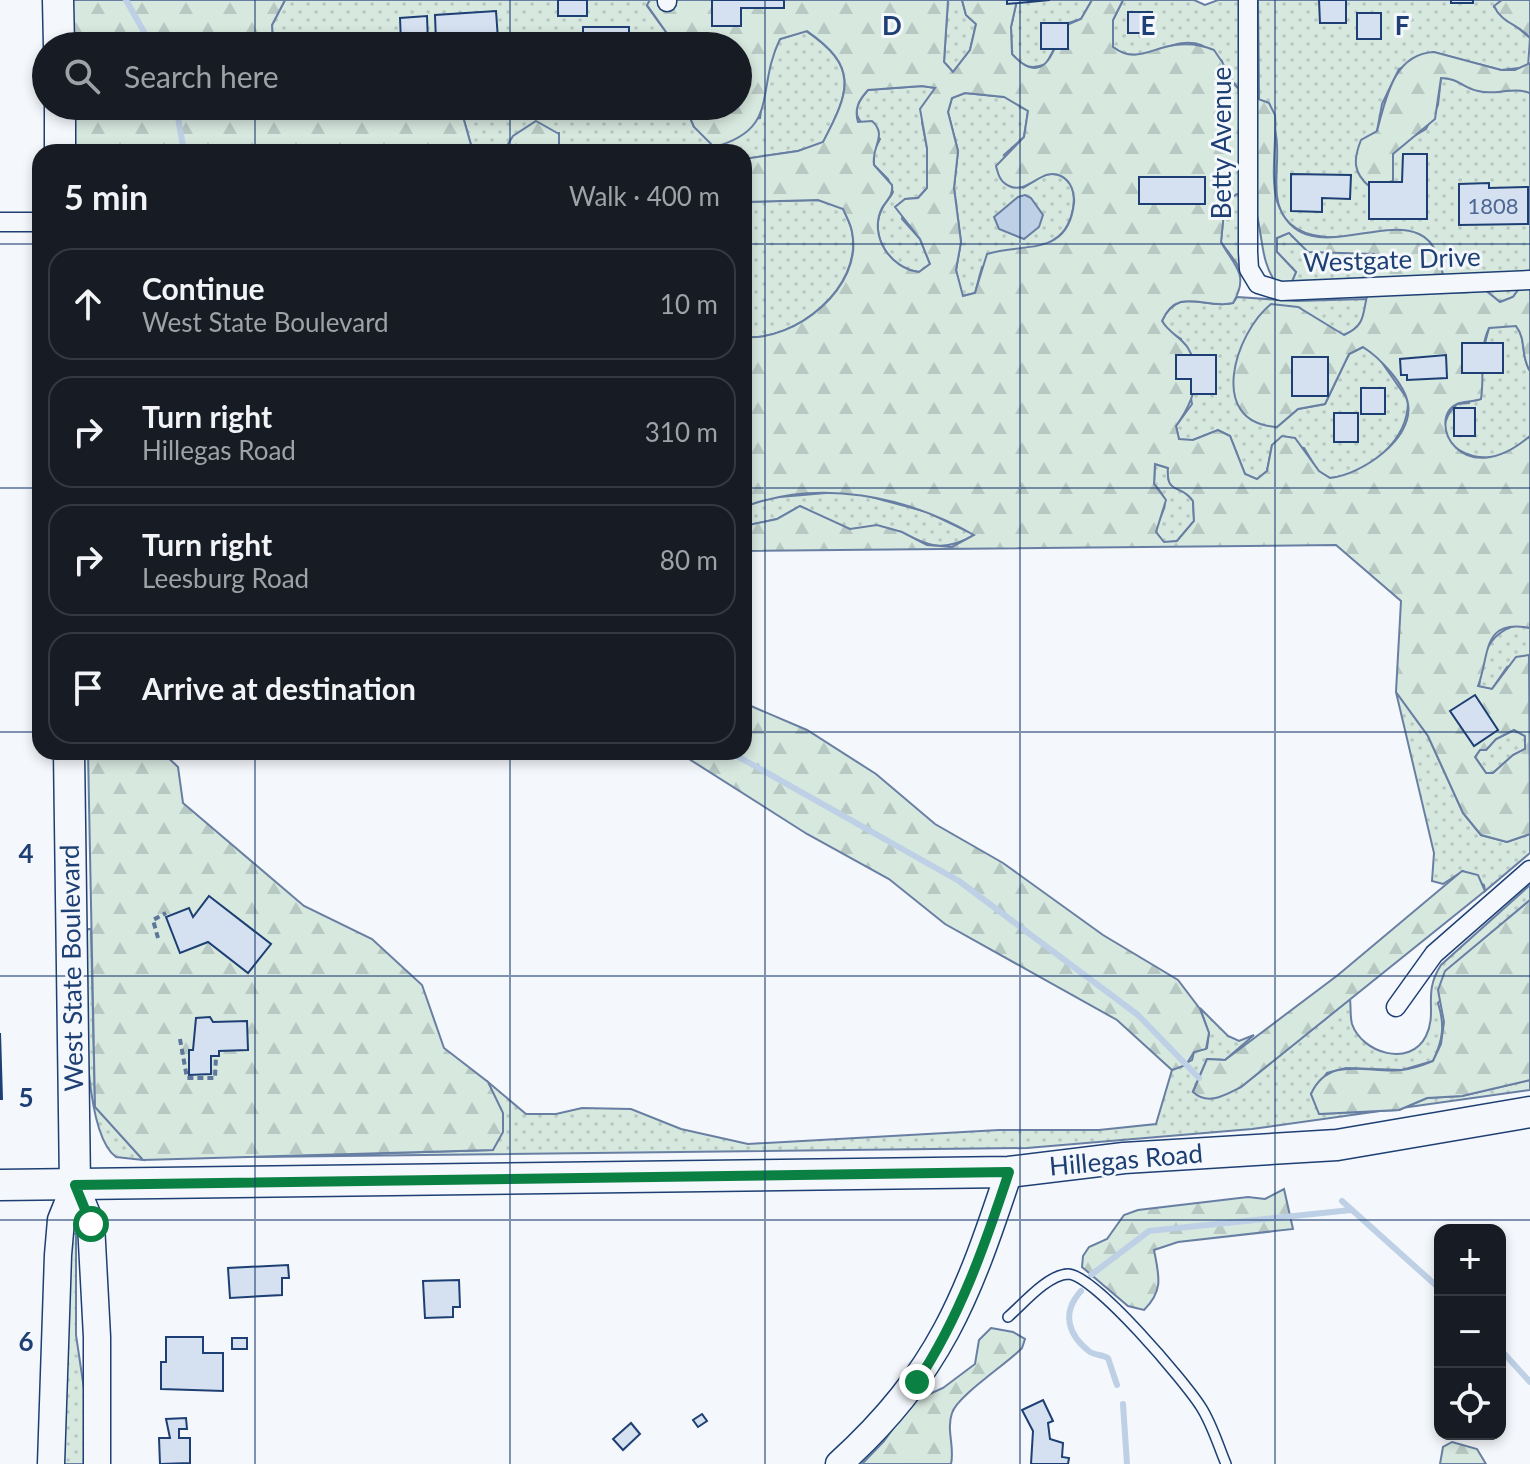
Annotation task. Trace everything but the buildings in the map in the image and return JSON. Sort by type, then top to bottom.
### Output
[{"type":"main road","points":[[58,0],[59,32]]},
{"type":"main road","points":[[60,120],[60,144]]},
{"type":"main road","name":"West State Boulevard","points":[[69,760],[75,1185],[91,1224],[97,1337],[97,1464]]},
{"type":"main road","name":"Hillegas Road","points":[[0,1185],[1009,1172],[1124,1158],[1337,1145],[1530,1112]]},
{"type":"main road","points":[[839,1464],[894,1412],[939,1348],[981,1255],[1009,1172]]},
{"type":"main road","name":"West State Boulevard","points":[[51,1464],[61,1220],[75,1185]]},
{"type":"street","name":"Betty Avenue","points":[[1248,0],[1248,252],[1249,269],[1258,284]]},
{"type":"street","points":[[0,222],[32,222]]},
{"type":"street","name":"Westgate Drive","points":[[1258,284],[1281,291],[1530,280]]},
{"type":"street","points":[[1396,1007],[1434,954],[1530,870]]},
{"type":"lane","points":[[1008,1317],[1057,1278],[1067,1274],[1077,1276],[1112,1306],[1177,1372],[1204,1412],[1226,1464]]},
{"type":"path","points":[[158,938],[153,920],[166,913]]},
{"type":"path","points":[[180,1039],[187,1078],[215,1078],[216,1056]]},
{"type":"green space","points":[[71,0],[285,0],[272,25],[272,32],[72,32]]},
{"type":"green space","points":[[285,0],[650,0],[647,6],[666,32],[272,32],[272,25]]},
{"type":"green space","points":[[650,0],[948,0],[944,62],[953,72],[970,50],[976,24],[966,15],[962,0],[1017,0],[1011,27],[1012,54],[1031,68],[1039,67],[1051,57],[1062,27],[1081,19],[1092,0],[1123,0],[1113,20],[1113,47],[1136,55],[1180,44],[1209,48],[1222,61],[1237,87],[1269,103],[1275,115],[1274,181],[1277,201],[1288,222],[1303,233],[1340,237],[1402,230],[1419,234],[1434,248],[1444,280],[1479,285],[1500,302],[1513,297],[1530,273],[1530,371],[1516,326],[1489,328],[1483,354],[1481,399],[1457,404],[1448,412],[1445,424],[1456,448],[1469,456],[1485,458],[1506,452],[1530,436],[1530,628],[1514,626],[1495,634],[1478,686],[1492,689],[1516,657],[1529,655],[1530,834],[1507,842],[1481,835],[1463,813],[1428,736],[1396,692],[1401,601],[1336,545],[752,551],[752,524],[777,519],[800,506],[850,529],[877,525],[902,532],[927,545],[952,547],[974,535],[920,510],[862,496],[802,494],[752,505],[752,337],[784,330],[822,307],[837,291],[853,253],[851,229],[843,209],[818,200],[752,202],[752,158],[798,151],[823,142],[839,108],[845,81],[835,56],[807,31],[780,39],[758,118],[749,130],[735,139],[711,144],[691,120],[752,120],[752,32],[666,32],[647,5]],"holes":[[[935,88],[920,109],[927,148],[927,188],[918,198],[905,199],[895,207],[920,239],[930,264],[919,272],[899,265],[880,240],[878,219],[891,195],[892,185],[874,165],[879,136],[877,126],[872,121],[858,122],[857,112],[858,104],[868,90]],[[965,93],[1004,97],[1028,111],[1024,137],[996,166],[1006,184],[1022,187],[1054,174],[1067,181],[1074,199],[1070,220],[1054,240],[1042,245],[987,254],[975,293],[963,296],[956,270],[961,242],[954,188],[958,151],[948,112],[952,98]],[[1237,194],[1250,197],[1255,208],[1266,264],[1277,284],[1291,284],[1296,272],[1277,252],[1277,238],[1289,233],[1308,252],[1374,254],[1374,274],[1357,327],[1344,335],[1298,307],[1271,304],[1247,335],[1234,375],[1234,394],[1241,410],[1255,422],[1277,427],[1298,409],[1325,404],[1349,354],[1363,347],[1383,364],[1402,388],[1408,404],[1408,417],[1394,442],[1356,470],[1330,478],[1319,471],[1295,438],[1282,436],[1272,445],[1267,471],[1257,479],[1245,474],[1230,436],[1218,430],[1193,440],[1179,439],[1176,426],[1191,399],[1195,368],[1188,348],[1162,321],[1168,310],[1184,301],[1233,303],[1240,277],[1221,242],[1225,201]],[[1155,464],[1168,468],[1172,486],[1193,501],[1194,521],[1177,541],[1164,542],[1156,532],[1166,500],[1154,484]],[[1514,730],[1525,736],[1525,749],[1493,773],[1486,773],[1475,757],[1496,739]]]},
{"type":"green space","points":[[948,0],[962,0],[966,15],[976,24],[970,50],[953,72],[944,62]]},
{"type":"green space","points":[[1017,0],[1092,0],[1081,19],[1068,23],[1046,64],[1032,67],[1012,54],[1011,27]]},
{"type":"green space","points":[[1123,0],[1194,0],[1205,5],[1218,0],[1241,0],[1242,92],[1225,74],[1222,61],[1201,45],[1178,44],[1134,55],[1113,47],[1113,20]]},
{"type":"green space","points":[[1258,0],[1502,0],[1494,7],[1530,38],[1528,67],[1501,70],[1433,52],[1399,69],[1382,104],[1377,131],[1379,184],[1393,181],[1393,154],[1402,143],[1426,129],[1438,105],[1441,78],[1478,89],[1530,93],[1530,273],[1513,297],[1500,302],[1479,285],[1444,281],[1393,231],[1342,238],[1323,237],[1292,226],[1282,214],[1277,196],[1277,141],[1269,103],[1259,100]]},
{"type":"green space","points":[[1502,0],[1530,0],[1530,38],[1497,12],[1494,6]]},
{"type":"green space","points":[[806,31],[835,56],[842,68],[843,94],[823,143],[798,151],[752,158],[752,144],[559,144],[559,133],[514,136],[508,144],[471,144],[464,120],[691,120],[694,127],[760,118],[768,64],[780,39]]},
{"type":"green space","points":[[1434,52],[1501,70],[1515,70],[1530,63],[1530,93],[1473,90],[1441,78],[1435,119],[1393,154],[1393,181],[1370,187],[1360,177],[1356,166],[1361,140],[1377,131],[1388,92],[1400,69],[1420,55]]},
{"type":"green space","points":[[922,86],[936,88],[922,122],[927,148],[927,188],[918,198],[905,199],[902,219],[920,239],[930,264],[919,272],[899,265],[880,240],[878,219],[893,192],[888,179],[874,165],[874,151],[880,139],[861,122],[857,112],[861,98],[868,90]]},
{"type":"green space","points":[[965,93],[1005,97],[1028,111],[1024,137],[1004,155],[1023,188],[1051,174],[1068,181],[1074,197],[1071,217],[1062,233],[1036,249],[982,267],[975,293],[962,296],[956,270],[961,242],[954,188],[958,151],[948,112],[952,98]]},
{"type":"green space","points":[[74,120],[464,120],[471,144],[75,144]]},
{"type":"green space","points":[[536,121],[559,134],[559,144],[508,144],[513,136]]},
{"type":"green space","points":[[1241,195],[1240,278],[1237,264],[1221,242],[1225,201]]},
{"type":"green space","points":[[818,200],[843,208],[852,232],[853,253],[836,291],[821,307],[784,330],[752,337],[752,202]]},
{"type":"green space","points":[[1289,232],[1307,247],[1318,250],[1374,254],[1373,280],[1292,281],[1296,272],[1277,252],[1277,238]]},
{"type":"green space","points":[[1237,297],[1296,301],[1367,299],[1363,317],[1355,329],[1344,335],[1332,330],[1277,427],[1298,409],[1325,404],[1349,354],[1363,347],[1378,357],[1408,400],[1402,429],[1384,453],[1358,470],[1330,478],[1318,471],[1304,448],[1272,445],[1267,471],[1257,480],[1245,474],[1230,436],[1218,430],[1193,440],[1179,440],[1176,426],[1192,404],[1181,339],[1169,332],[1162,321],[1168,310],[1184,301],[1223,304],[1233,303]]},
{"type":"green space","points":[[1516,326],[1523,342],[1530,371],[1530,436],[1518,448],[1502,456],[1472,455],[1459,450],[1449,441],[1445,430],[1447,418],[1457,404],[1469,403],[1489,328]]},
{"type":"green space","points":[[1155,464],[1168,468],[1172,486],[1193,501],[1194,521],[1177,541],[1164,543],[1156,532],[1165,503],[1154,484]]},
{"type":"green space","points":[[849,491],[927,512],[975,535],[960,542],[937,546],[878,526],[845,528],[800,506],[777,519],[752,524],[752,504],[768,498]]},
{"type":"green space","points":[[1517,625],[1530,628],[1530,657],[1507,667],[1492,689],[1479,688],[1487,649],[1498,635]]},
{"type":"green space","points":[[1396,692],[1428,736],[1463,813],[1481,835],[1507,842],[1530,834],[1530,853],[1485,891],[1484,885],[1463,871],[1443,884],[1432,881],[1434,853]]},
{"type":"green space","points":[[752,706],[807,730],[876,774],[935,824],[1003,863],[1103,935],[1178,980],[1200,1009],[1209,1033],[1206,1049],[1194,1052],[1186,1065],[1172,1070],[1117,1020],[945,924],[889,879],[807,834],[691,760],[752,760]]},
{"type":"green space","points":[[1514,730],[1525,736],[1525,749],[1493,773],[1486,773],[1475,757],[1480,750],[1486,750],[1496,739]]},
{"type":"green space","points":[[88,760],[171,760],[178,767],[183,803],[304,906],[372,939],[422,985],[444,1048],[488,1082],[503,1113],[503,1132],[493,1150],[143,1160],[95,1107]]},
{"type":"green space","points":[[1462,871],[1478,875],[1485,891],[1241,1087],[1211,1099],[1193,1092],[1207,1059],[1225,1060],[1338,975]]},
{"type":"green space","points":[[1530,885],[1530,900],[1506,921],[1438,1003],[1442,1032],[1433,1061],[1402,1070],[1346,1068],[1327,1073],[1311,1094],[1320,1114],[1381,1111],[1252,1129],[1027,1148],[256,1157],[493,1150],[488,1082],[526,1114],[556,1114],[582,1108],[631,1109],[681,1129],[748,1144],[999,1130],[1099,1130],[1156,1124],[1172,1070],[1192,1060],[1194,1052],[1207,1048],[1209,1033],[1200,1008],[1228,1036],[1239,1041],[1254,1035],[1225,1060],[1207,1059],[1193,1091],[1241,1087],[1350,999],[1352,1024],[1366,1043],[1387,1053],[1398,1054],[1419,1046],[1429,1027],[1432,985],[1441,965]]},
{"type":"green space","points":[[1530,900],[1530,1080],[1462,1096],[1427,1098],[1399,1110],[1319,1114],[1311,1094],[1328,1074],[1351,1068],[1402,1070],[1433,1061],[1441,1044],[1444,1022],[1438,990],[1445,971]]},
{"type":"green space","points":[[91,929],[95,1106],[143,1160],[116,1157],[104,1142],[96,1118],[87,1054],[85,936]]},
{"type":"green space","points":[[1530,1080],[1530,1090],[1405,1108],[1427,1098],[1462,1096]]},
{"type":"green space","points":[[1284,1189],[1293,1229],[1178,1242],[1154,1250],[1157,1289],[1144,1310],[1128,1306],[1082,1267],[1083,1256],[1089,1247],[1107,1239],[1124,1215],[1138,1210],[1248,1197],[1265,1199]]},
{"type":"green space","points":[[71,1233],[76,1234],[76,1335],[88,1416],[88,1464],[59,1464]]},
{"type":"green space","points":[[991,1328],[1013,1332],[1025,1339],[1022,1348],[956,1406],[950,1419],[951,1464],[862,1464],[884,1441],[912,1402],[943,1388],[975,1364],[979,1340]]},
{"type":"green space","points":[[1452,1442],[1477,1449],[1486,1464],[1440,1464],[1443,1447]]},
{"type":"water","points":[[1025,195],[1031,198],[1043,215],[1039,227],[1024,239],[999,229],[994,217],[1018,197]]},
{"type":"waterway","points":[[126,0],[144,32]]},
{"type":"waterway","points":[[178,120],[183,144]]},
{"type":"waterway","points":[[744,760],[959,881],[1138,1015],[1199,1078]]},
{"type":"waterway","points":[[1342,1201],[1434,1284]]},
{"type":"waterway","points":[[1091,1275],[1149,1231],[1351,1210]]},
{"type":"waterway","points":[[1081,1291],[1069,1315],[1072,1331],[1090,1352],[1108,1358],[1117,1385]]},
{"type":"waterway","points":[[1506,1356],[1530,1382]]},
{"type":"waterway","points":[[1123,1404],[1127,1464]]},
{"type":"route","points":[[91,1224],[75,1185],[1009,1172],[981,1255],[960,1305],[939,1348],[917,1382]]}]
